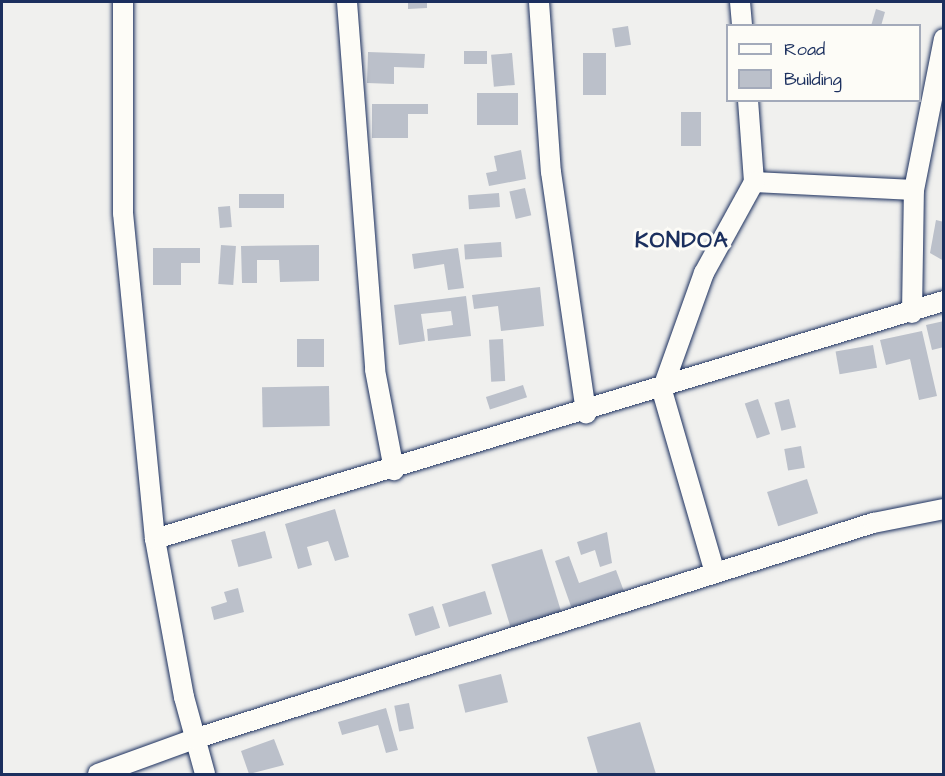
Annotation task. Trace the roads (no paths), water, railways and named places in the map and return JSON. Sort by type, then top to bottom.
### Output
[{"type":"street","points":[[123,2],[123,213],[155,539],[194,739],[205,774]]},
{"type":"street","points":[[347,2],[375,370],[394,470]]},
{"type":"street","points":[[539,2],[551,172],[586,413]]},
{"type":"street","points":[[740,2],[742,24]]},
{"type":"street","points":[[912,313],[914,190],[944,39]]},
{"type":"street","points":[[715,573],[662,390],[704,273],[754,182],[748,102]]},
{"type":"street","points":[[754,182],[914,190]]},
{"type":"street","points":[[155,539],[586,413],[944,302]]},
{"type":"street","points":[[98,774],[194,739],[873,523],[943,510]]},
{"type":"district","name":"KONDOA","points":[[682,241]]}]
